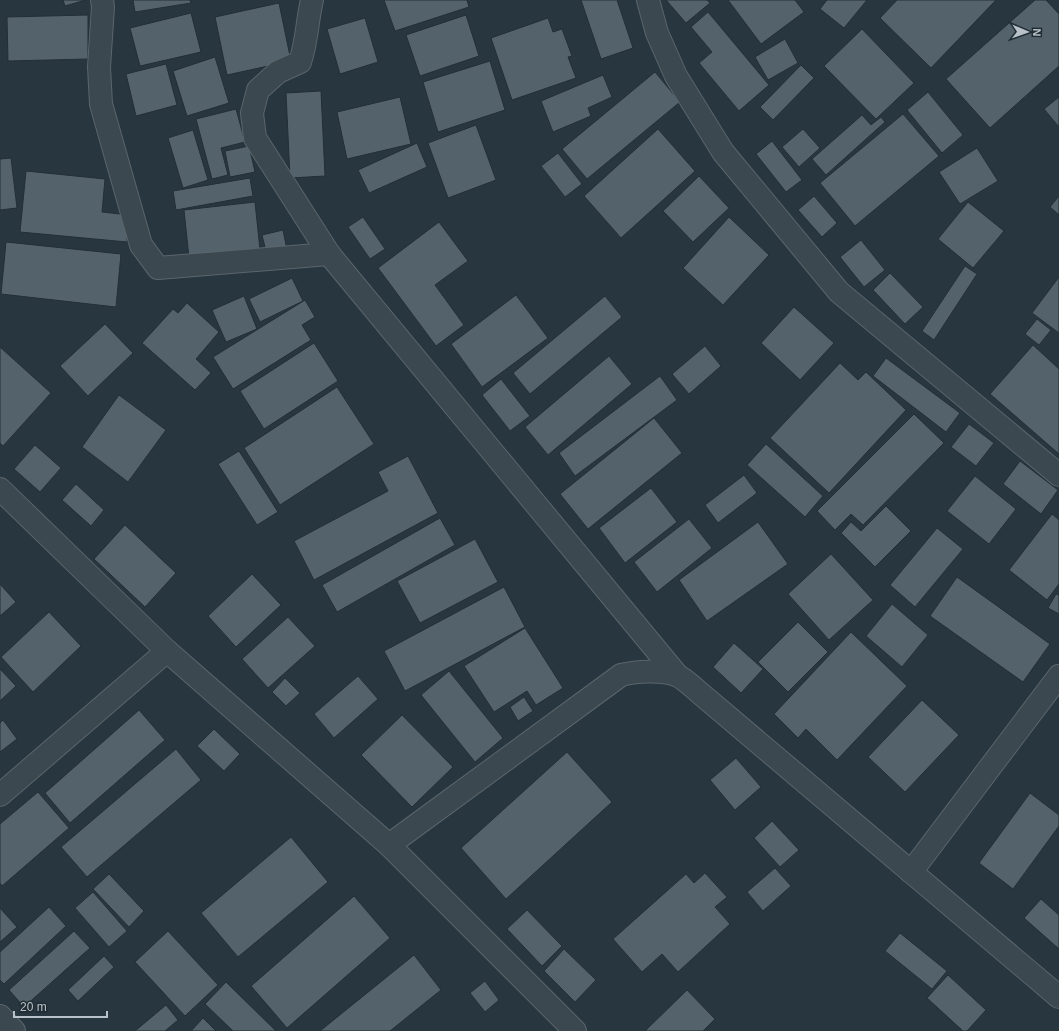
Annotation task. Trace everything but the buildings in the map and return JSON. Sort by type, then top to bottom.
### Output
[{"type":"street","points":[[102,0],[103,7],[99,67],[101,104],[142,245],[158,268],[329,254]]},
{"type":"street","points":[[312,0],[304,50],[300,62],[278,72],[258,90],[252,114],[255,138],[329,254],[677,676],[701,694],[1059,997]]},
{"type":"street","points":[[648,0],[657,33],[676,76],[723,152],[839,292],[1059,475]]},
{"type":"street","points":[[0,489],[167,651],[389,845],[575,1031]]},
{"type":"street","points":[[0,795],[167,651]]},
{"type":"street","points":[[389,845],[621,675],[633,672],[651,672],[677,676]]},
{"type":"street","points":[[911,872],[1059,676]]},
{"type":"street","points":[[0,1016],[14,1031]]}]
